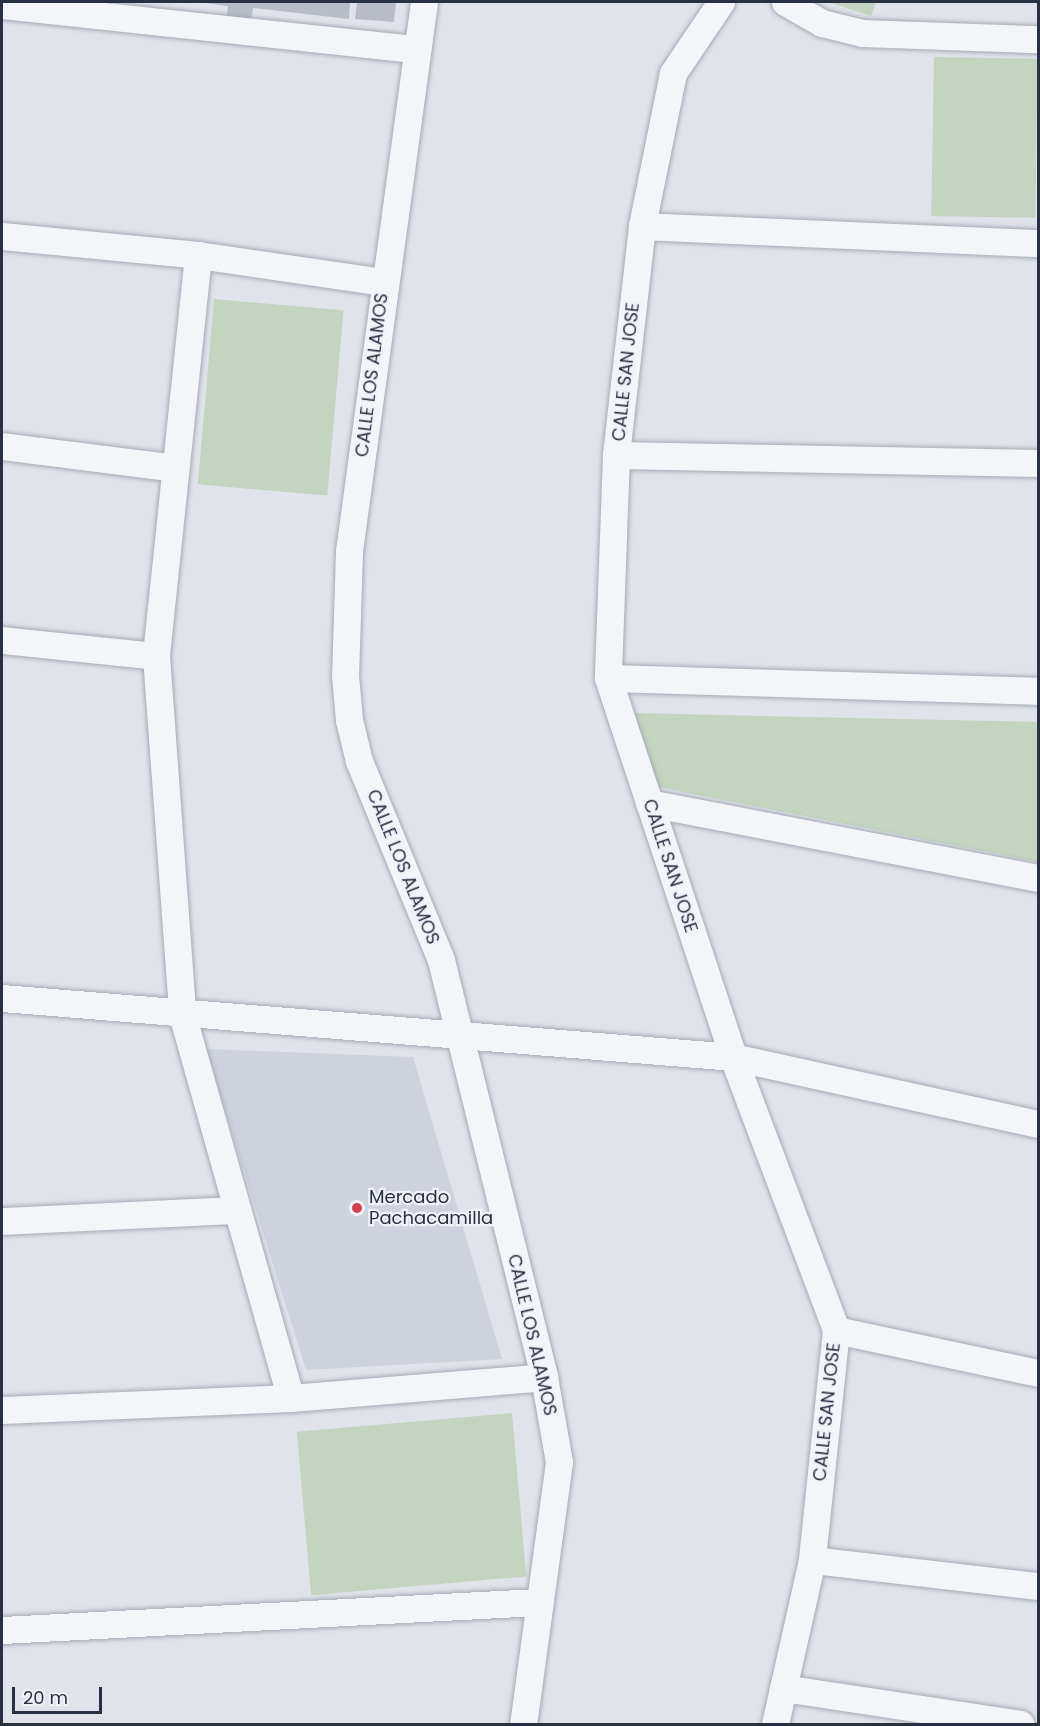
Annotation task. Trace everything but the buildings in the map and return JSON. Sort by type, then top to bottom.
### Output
[{"type":"street","name":"CALLE LOS ALAMOS","points":[[424,2],[349,551],[345,675],[349,720],[359,761],[441,960],[544,1377],[559,1461],[523,1725]]},
{"type":"street","name":"CALLE SAN JOSE","points":[[720,2],[673,73],[642,226],[616,455],[608,678],[733,1057],[836,1330],[812,1560],[775,1725]]},
{"type":"street","points":[[785,2],[822,23],[862,33],[1038,39]]},
{"type":"street","points":[[2,5],[417,49]]},
{"type":"street","points":[[642,226],[1038,243]]},
{"type":"street","points":[[2,236],[198,255],[384,282]]},
{"type":"street","points":[[198,255],[156,656],[182,1014],[291,1398]]},
{"type":"street","points":[[2,446],[175,468]]},
{"type":"street","points":[[616,455],[1038,463]]},
{"type":"street","points":[[2,640],[156,656]]},
{"type":"street","points":[[608,678],[1038,691]]},
{"type":"street","points":[[649,802],[1038,878]]},
{"type":"street","points":[[2,998],[733,1057],[1038,1124]]},
{"type":"street","points":[[2,1221],[237,1210]]},
{"type":"street","points":[[836,1330],[1038,1373]]},
{"type":"street","points":[[2,1410],[291,1398],[544,1377]]},
{"type":"street","points":[[812,1560],[1038,1586]]},
{"type":"street","points":[[2,1629],[538,1602]]},
{"type":"street","points":[[783,1688],[1020,1725]]},
{"type":"shaded area","name":"Mercado Pachacamilla","points":[[206,1049],[413,1057],[502,1359],[306,1370]]},
{"type":"green space","points":[[828,2],[876,2],[871,16]]},
{"type":"green space","points":[[934,57],[1038,59],[1035,218],[931,216]]},
{"type":"green space","points":[[214,299],[344,310],[327,496],[198,484]]},
{"type":"green space","points":[[632,713],[1038,722],[1038,862],[658,787]]},
{"type":"green space","points":[[512,1413],[526,1576],[311,1595],[297,1432]]},
{"type":"place","name":"Mercado Pachacamilla","points":[[357,1208]]}]
